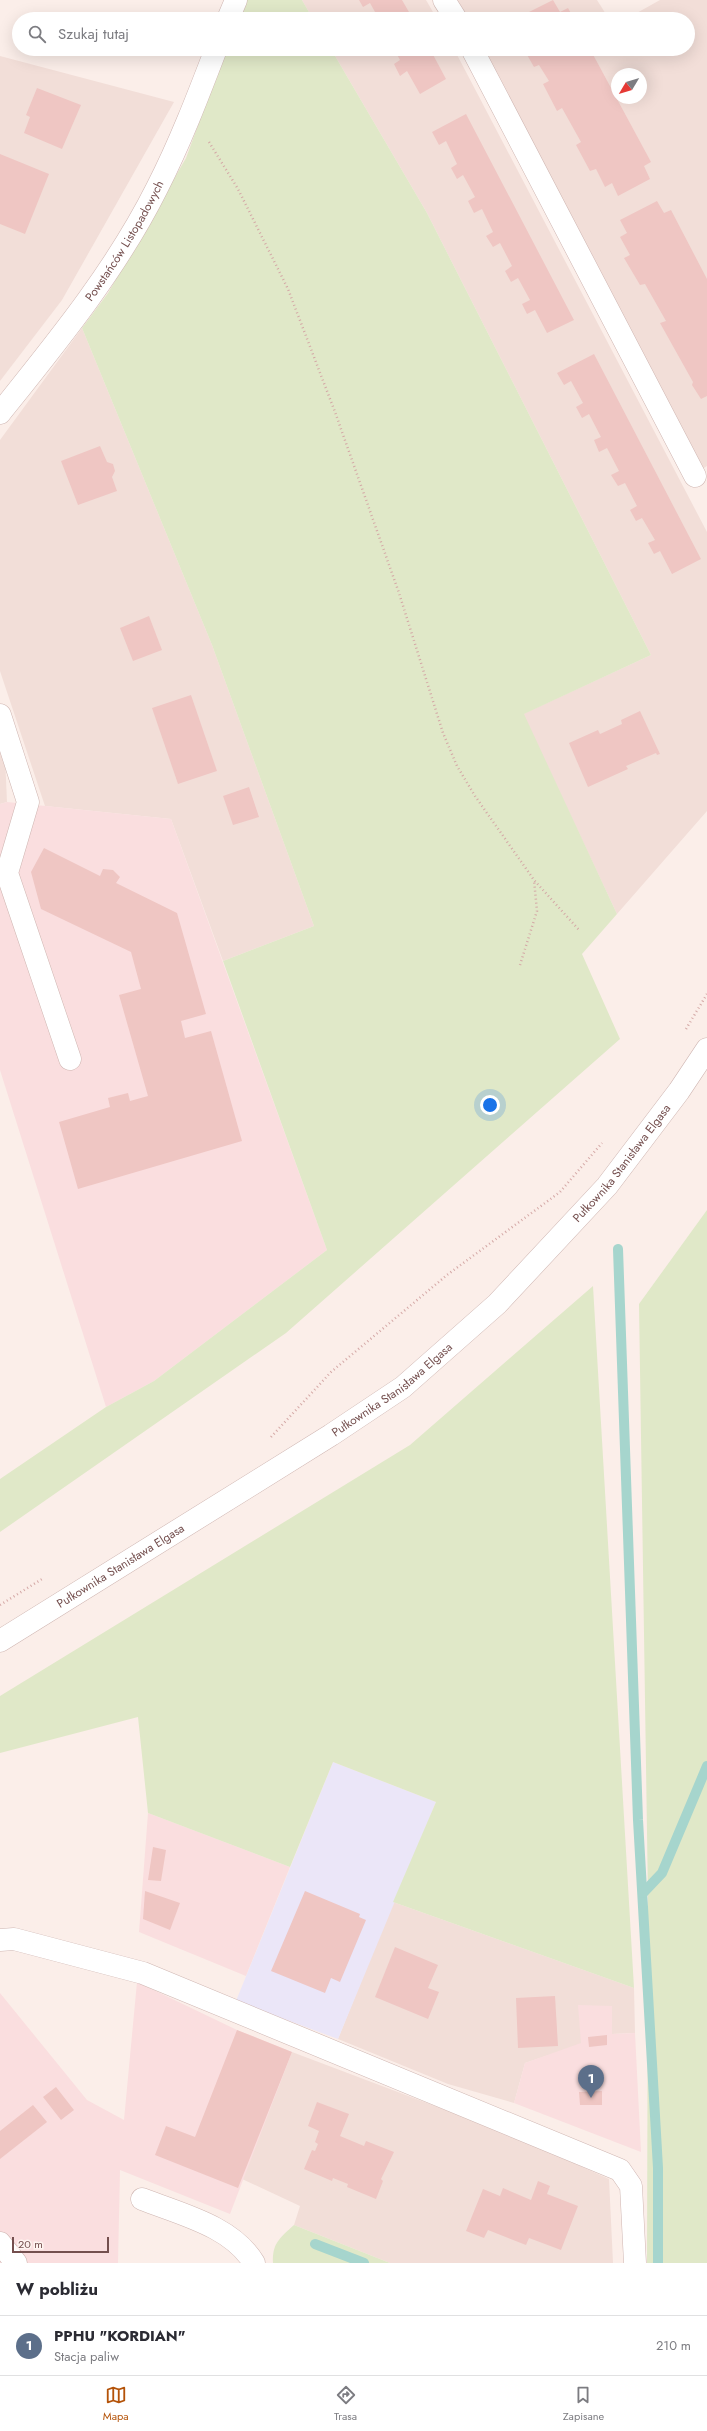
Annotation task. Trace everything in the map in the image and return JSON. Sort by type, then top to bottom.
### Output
[{"type":"street","points":[[231,12],[236,0]]},
{"type":"street","points":[[444,0],[452,12]]},
{"type":"street","name":"Powstańców Listopadowych","points":[[0,413],[69,326],[112,264],[157,189],[190,116],[213,56]]},
{"type":"street","points":[[476,56],[696,476]]},
{"type":"street","points":[[0,715],[28,802],[7,874],[70,1059]]},
{"type":"street","name":"Pułkownika Stanisława Elgasa","points":[[0,1641],[332,1436],[402,1387],[497,1304],[607,1186],[679,1091],[707,1049]]},
{"type":"street","points":[[0,1940],[14,1939],[142,1973],[620,2170],[631,2186],[635,2263]]},
{"type":"street","points":[[142,2199],[212,2227],[238,2244],[254,2263]]},
{"type":"street","points":[[0,2243],[16,2263]]},
{"type":"path","points":[[190,116],[232,177],[288,289],[335,412],[399,593],[446,740],[458,766],[475,796],[534,880],[580,930]]},
{"type":"path","points":[[520,965],[537,911],[534,880]]},
{"type":"path","points":[[683,1034],[707,994]]},
{"type":"path","points":[[271,1437],[331,1372],[447,1275],[560,1192],[604,1140]]},
{"type":"shaded area","points":[[302,0],[426,0],[433,12],[309,12]]},
{"type":"shaded area","points":[[456,0],[597,0],[605,12],[463,12]]},
{"type":"shaded area","points":[[660,0],[707,0],[707,466],[702,469],[487,56],[695,56],[695,12],[639,12]]},
{"type":"shaded area","points":[[0,56],[174,102],[62,300],[0,381]]},
{"type":"shaded area","points":[[335,56],[458,56],[707,532],[707,811],[617,914],[523,714],[651,655],[427,213]]},
{"type":"shaded area","points":[[82,328],[212,645],[314,926],[223,961],[171,819],[45,806],[0,671],[0,440]]},
{"type":"shaded area","points":[[0,741],[5,756],[7,802],[0,804]]},
{"type":"shaded area","points":[[7,802],[171,819],[327,1250],[154,1381],[106,1407],[0,1070],[0,804]]},
{"type":"shaded area","points":[[333,1762],[436,1802],[338,2039],[236,2001]]},
{"type":"shaded area","points":[[148,1813],[290,1867],[246,1976],[139,1932]]},
{"type":"shaded area","points":[[393,1902],[634,1988],[635,2033],[612,2034],[525,2063],[514,2103],[448,2084],[338,2039]]},
{"type":"shaded area","points":[[137,1982],[237,2030],[292,2052],[230,2214],[120,2170],[118,2263],[0,2263],[0,1993],[87,2100],[124,2120]]},
{"type":"shaded area","points":[[578,2005],[612,2006],[612,2034],[635,2033],[641,2152],[514,2103],[525,2063],[581,2043]]},
{"type":"shaded area","points":[[292,2052],[509,2134],[609,2179],[613,2263],[390,2263],[294,2225],[300,2206],[242,2179]]},
{"type":"green space","points":[[244,0],[302,0],[309,12],[240,12]]},
{"type":"green space","points":[[223,56],[335,56],[427,213],[651,655],[524,714],[617,914],[582,954],[620,1039],[286,1333],[0,1532],[0,1479],[106,1407],[154,1381],[327,1250],[223,961],[314,926],[212,645],[82,328],[108,293],[186,158]]},
{"type":"green space","points":[[707,1210],[707,2263],[647,2263],[648,1898],[639,1304]]},
{"type":"green space","points":[[593,1286],[634,1988],[393,1902],[436,1802],[333,1762],[290,1867],[148,1813],[138,1717],[0,1753],[0,1696],[410,1445]]},
{"type":"green space","points":[[294,2225],[390,2263],[273,2263],[274,2250],[278,2241]]},
{"type":"building","points":[[359,0],[402,0],[409,12],[375,12],[370,3],[363,7]]},
{"type":"building","points":[[553,0],[560,12],[529,12]]},
{"type":"building","points":[[568,8],[570,12],[560,12]]},
{"type":"building","points":[[398,56],[434,56],[446,79],[420,94],[407,71],[400,76],[394,64],[400,60]]},
{"type":"building","points":[[528,56],[594,56],[611,88],[611,104],[620,104],[651,162],[644,166],[650,179],[618,196],[612,183],[605,187],[596,169],[590,171],[576,145],[581,142],[562,108],[557,111],[543,84],[549,81],[539,65],[534,67]]},
{"type":"building","points":[[37,88],[81,105],[62,149],[24,133],[30,117],[26,115]]},
{"type":"building","points":[[466,114],[574,320],[547,333],[535,310],[527,314],[522,304],[530,300],[518,278],[511,282],[505,271],[512,266],[500,243],[493,247],[486,236],[493,232],[482,209],[474,213],[468,201],[475,197],[463,175],[457,179],[451,168],[457,164],[446,141],[439,145],[432,132]]},
{"type":"building","points":[[0,154],[49,174],[25,234],[0,224]]},
{"type":"building","points":[[657,201],[664,213],[671,210],[707,279],[707,396],[701,399],[692,385],[693,382],[660,323],[666,321],[645,284],[640,285],[624,258],[630,255],[620,237],[627,233],[620,220]]},
{"type":"building","points":[[594,354],[701,559],[672,574],[660,551],[654,554],[648,543],[655,540],[642,518],[636,521],[630,510],[637,506],[625,483],[618,486],[611,475],[619,471],[607,448],[599,452],[594,440],[601,437],[589,414],[582,418],[576,407],[583,403],[571,381],[564,385],[557,373]]},
{"type":"building","points":[[100,446],[107,462],[113,464],[115,471],[112,477],[117,491],[78,505],[61,461]]},
{"type":"building","points":[[149,616],[162,650],[133,661],[120,628]]},
{"type":"building","points":[[191,695],[217,771],[178,784],[152,708]]},
{"type":"building","points":[[640,711],[660,754],[657,755],[656,753],[626,766],[628,769],[588,787],[569,743],[598,730],[600,734],[622,724],[621,720]]},
{"type":"building","points":[[249,787],[259,817],[233,825],[223,796]]},
{"type":"building","points":[[44,848],[100,876],[103,869],[113,870],[120,877],[116,883],[177,913],[206,1014],[181,1021],[185,1038],[211,1031],[242,1141],[78,1189],[59,1122],[110,1107],[108,1098],[128,1093],[130,1101],[148,1096],[119,995],[141,989],[131,952],[41,909],[31,872]]},
{"type":"building","points":[[153,1847],[166,1850],[161,1881],[148,1880]]},
{"type":"building","points":[[145,1891],[180,1903],[170,1930],[143,1919]]},
{"type":"building","points":[[305,1891],[360,1914],[359,1917],[366,1920],[340,1982],[331,1978],[325,1993],[271,1971]]},
{"type":"building","points":[[395,1947],[438,1965],[428,1988],[439,1992],[428,2019],[375,1997]]},
{"type":"building","points":[[555,1996],[558,2046],[518,2048],[516,1998]]},
{"type":"building","points":[[237,2030],[292,2052],[238,2188],[155,2155],[166,2126],[195,2137]]},
{"type":"building","points":[[607,2035],[607,2045],[589,2047],[588,2037]]},
{"type":"building","points":[[56,2087],[74,2110],[61,2120],[43,2097]]},
{"type":"building","points":[[602,2091],[602,2105],[580,2105],[579,2092]]},
{"type":"building","points":[[317,2102],[349,2114],[340,2136],[364,2146],[366,2141],[394,2152],[381,2179],[383,2181],[376,2199],[347,2187],[348,2184],[333,2178],[332,2181],[304,2169],[312,2150],[315,2151],[318,2144],[315,2142],[319,2131],[308,2126]]},
{"type":"building","points":[[33,2105],[47,2122],[0,2159],[0,2131]]},
{"type":"building","points":[[538,2181],[550,2186],[547,2194],[578,2206],[561,2250],[529,2238],[526,2245],[488,2230],[484,2238],[466,2231],[483,2189],[500,2196],[503,2188],[531,2200]]},
{"type":"waterway","points":[[618,1249],[638,1820],[658,2168],[658,2263]]},
{"type":"waterway","points":[[643,1893],[662,1873],[707,1766]]},
{"type":"waterway","points":[[315,2244],[364,2263]]},
{"type":"place","name":"PPHU \"KORDIAN\"","points":[[591,2098]]}]
